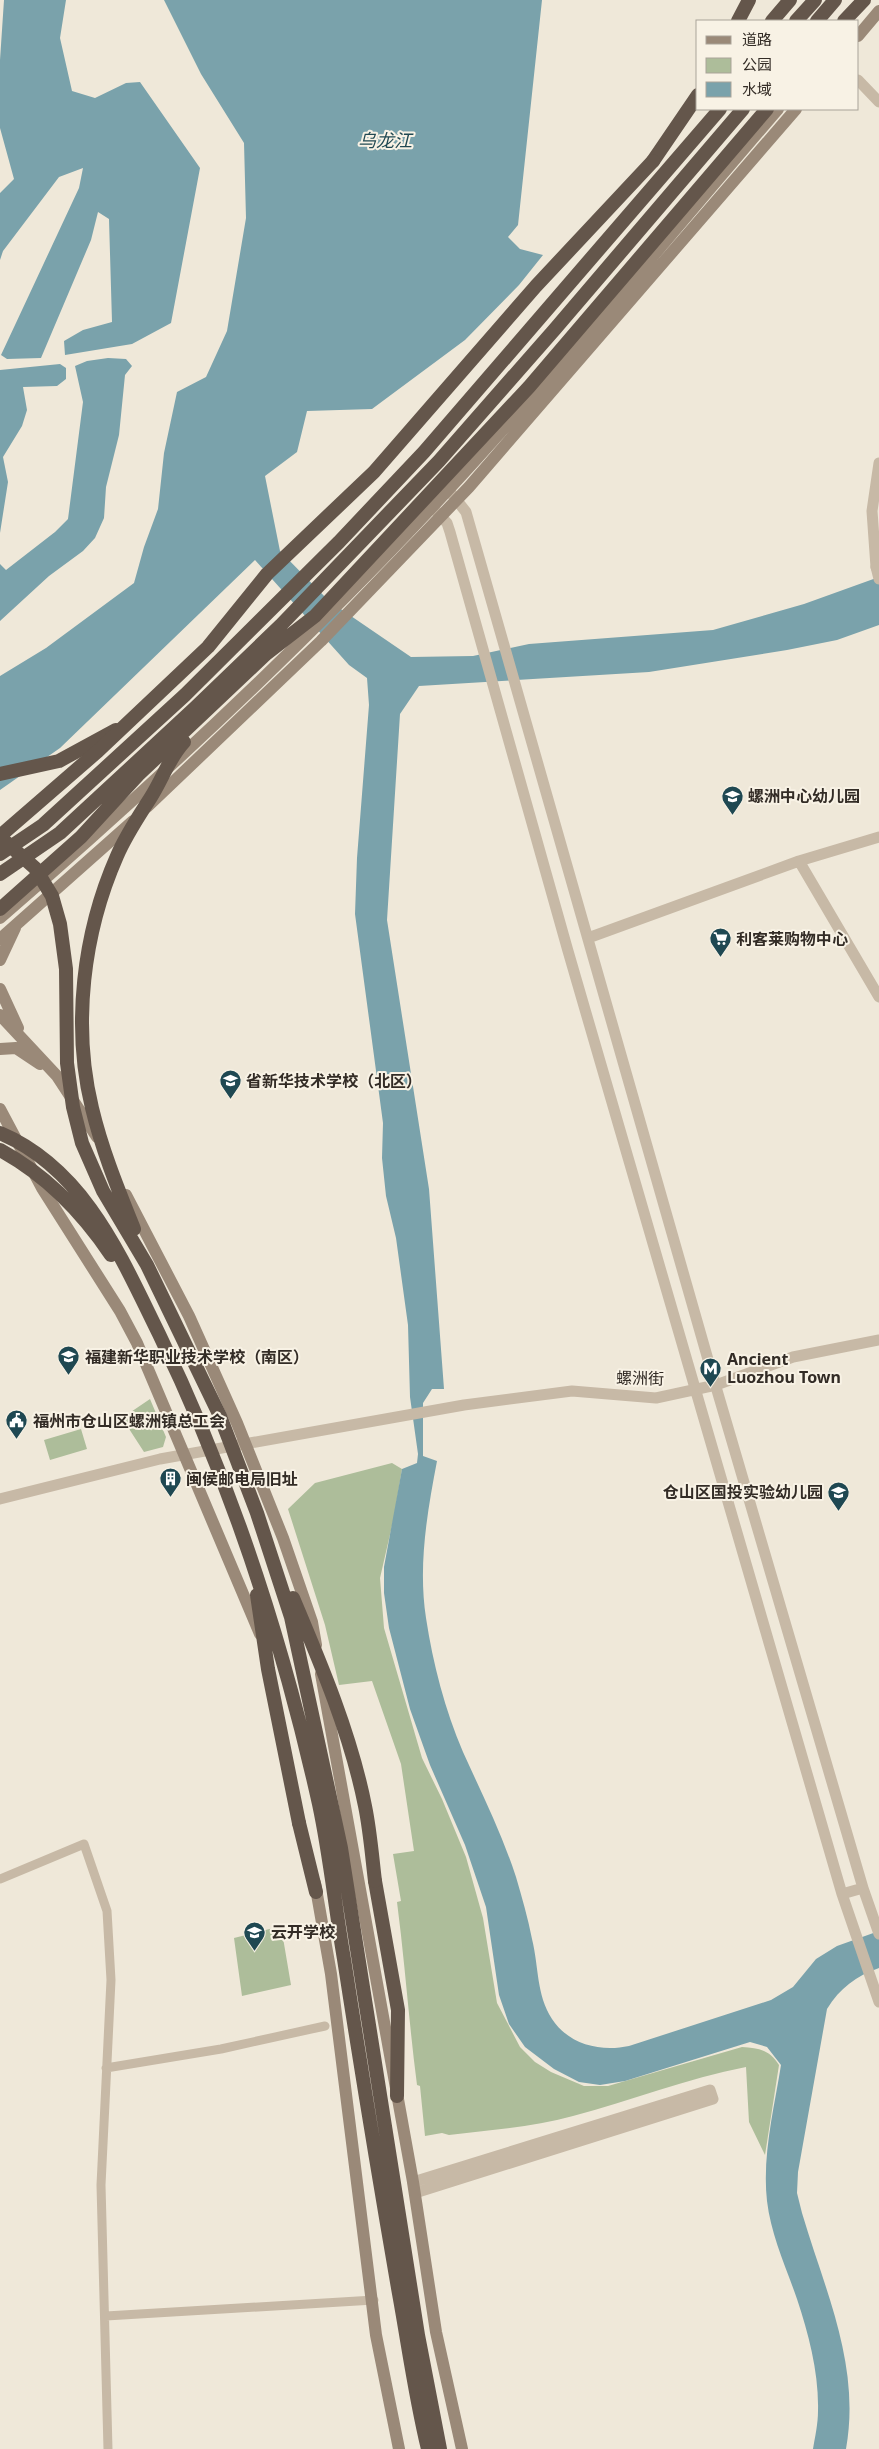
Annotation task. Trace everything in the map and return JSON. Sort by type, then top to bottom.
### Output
[{"type":"highway","points":[[739,20],[749,0]]},
{"type":"highway","points":[[773,20],[790,0]]},
{"type":"highway","points":[[797,20],[815,0]]},
{"type":"highway","points":[[818,20],[835,0]]},
{"type":"highway","points":[[845,20],[864,0]]},
{"type":"highway","points":[[653,161],[696,98]]},
{"type":"highway","points":[[147,1265],[103,1191],[82,1143],[77,1124],[67,1062],[67,994],[64,948],[52,896],[35,868],[0,836],[27,815],[141,712],[208,647],[266,574],[374,472],[536,286],[653,161],[696,110]]},
{"type":"highway","points":[[0,854],[43,825],[114,760],[185,694],[339,542],[437,437],[719,110]]},
{"type":"highway","points":[[0,874],[60,833],[219,686],[302,604],[446,453],[742,110]]},
{"type":"highway","points":[[0,909],[81,837],[138,775],[220,700],[266,654],[315,616],[471,451],[765,110]]},
{"type":"highway","points":[[220,700],[174,753],[157,787],[117,856],[99,908],[86,970],[82,1028],[86,1079],[106,1159],[147,1265],[220,1416],[291,1617],[341,1848],[418,2335],[440,2449]]},
{"type":"highway","points":[[0,774],[59,761],[99,740],[141,712]]},
{"type":"highway","points":[[5,1130],[56,1169],[84,1197],[117,1249],[182,1381],[224,1481],[267,1604],[288,1677],[320,1808],[372,2135],[428,2449]]},
{"type":"highway","points":[[0,1150],[55,1188],[87,1222],[134,1290],[156,1329]]},
{"type":"highway","points":[[268,1549],[283,1575],[314,1647],[347,1742],[365,1806],[375,1881],[398,2010],[397,2096]]},
{"type":"highway","points":[[252,1560],[268,1669],[298,1823],[316,1892]]},
{"type":"main road","points":[[854,20],[871,0]]},
{"type":"main road","points":[[859,35],[879,11]]},
{"type":"main road","points":[[0,918],[184,755],[312,632],[448,490],[576,346],[777,110]]},
{"type":"main road","points":[[0,939],[104,848],[350,611],[457,499],[795,110]]},
{"type":"main road","points":[[0,960],[16,925]]},
{"type":"main road","points":[[0,989],[22,1037]]},
{"type":"main road","points":[[0,1015],[57,1076],[94,1131],[165,1268],[202,1344],[246,1445],[283,1538],[312,1622],[334,1755],[414,2188],[436,2332],[462,2449]]},
{"type":"main road","points":[[0,1048],[16,1048],[57,1076]]},
{"type":"main road","points":[[0,1101],[5,1130]]},
{"type":"main road","points":[[0,1109],[5,1130],[126,1323],[159,1393],[260,1633],[268,1660],[303,1814],[331,1974],[378,2343],[399,2449]]},
{"type":"street","points":[[859,81],[879,102]]},
{"type":"street","points":[[879,463],[872,511],[876,567],[879,579]]},
{"type":"street","points":[[448,490],[466,512],[716,1385],[863,1888],[879,1934]]},
{"type":"street","points":[[431,507],[448,526],[695,1390],[842,1894],[879,2002]]},
{"type":"street","points":[[588,938],[799,861],[879,838]]},
{"type":"street","points":[[799,861],[879,998]]},
{"type":"street","name":"螺洲街","points":[[0,1499],[184,1454],[246,1445],[455,1407],[572,1390],[656,1398],[716,1385],[793,1357],[879,1340]]},
{"type":"street","points":[[0,1879],[84,1844],[107,1911],[111,1980],[100,2185],[106,2316],[108,2449]]},
{"type":"street","points":[[842,1894],[863,1888]]},
{"type":"street","points":[[106,2068],[222,2050],[326,2026]]},
{"type":"street","points":[[710,2090],[713,2099],[414,2188],[710,2090]]},
{"type":"street","points":[[106,2316],[374,2300]]},
{"type":"green space","points":[[150,1399],[166,1437],[163,1447],[144,1452],[122,1418]]},
{"type":"green space","points":[[81,1429],[87,1449],[50,1460],[44,1440]]},
{"type":"green space","points":[[392,1463],[402,1469],[394,1517],[380,1578],[384,1628],[422,1758],[442,1799],[466,1857],[483,1918],[497,2003],[520,2047],[535,2062],[551,2072],[584,2086],[608,2086],[742,2047],[764,2051],[772,2056],[779,2065],[765,2155],[749,2122],[746,2067],[702,2077],[558,2120],[496,2130],[449,2135],[442,2133],[425,2136],[420,2086],[417,2085],[414,2062],[397,1902],[401,1901],[393,1854],[414,1851],[401,1764],[372,1681],[339,1685],[325,1625],[288,1509],[315,1483]]},
{"type":"green space","points":[[281,1926],[291,1985],[242,1996],[234,1938]]},
{"type":"water","points":[[4,0],[66,0],[60,38],[72,91],[95,98],[126,83],[140,82],[200,168],[171,323],[132,344],[65,355],[64,341],[83,330],[112,322],[109,219],[98,212],[91,240],[41,358],[7,359],[1,355],[79,188],[83,168],[59,177],[3,251],[0,260],[0,193],[14,179],[0,128],[0,60]]},
{"type":"water","name":"乌龙江","points":[[164,0],[542,0],[518,225],[508,237],[520,249],[543,255],[519,285],[465,340],[372,409],[307,411],[297,452],[265,476],[280,551],[329,601],[411,657],[473,656],[529,644],[713,630],[804,604],[879,577],[879,625],[837,640],[649,672],[419,686],[400,714],[387,920],[429,1189],[444,1389],[432,1389],[423,1403],[423,1456],[437,1461],[427,1520],[423,1559],[426,1618],[436,1670],[445,1703],[463,1752],[498,1830],[516,1877],[529,1923],[540,1990],[547,2010],[559,2028],[576,2041],[597,2047],[618,2048],[629,2046],[771,2000],[793,1987],[816,1959],[837,1946],[879,1931],[879,1968],[849,1984],[837,1995],[827,2009],[798,2172],[797,2193],[802,2213],[830,2300],[845,2358],[849,2388],[846,2449],[813,2449],[817,2426],[818,2397],[812,2355],[797,2299],[775,2239],[769,2214],[766,2184],[767,2150],[781,2065],[767,2047],[750,2042],[625,2081],[600,2085],[579,2082],[554,2069],[525,2047],[509,2024],[499,1995],[486,1907],[465,1845],[430,1765],[410,1709],[389,1628],[384,1593],[384,1567],[402,1469],[417,1463],[418,1454],[410,1397],[408,1325],[396,1238],[386,1196],[382,1158],[383,1123],[355,914],[357,858],[369,705],[367,678],[349,665],[255,560],[60,748],[0,790],[0,676],[46,648],[134,583],[144,547],[158,509],[164,453],[177,392],[206,377],[227,331],[246,218],[244,143],[201,74]]},
{"type":"water","points":[[108,358],[126,359],[132,366],[125,375],[119,435],[106,487],[104,518],[95,538],[83,551],[49,576],[0,621],[0,564],[6,570],[55,532],[68,519],[83,402],[75,366],[87,361]]},
{"type":"water","points":[[60,364],[66,368],[66,379],[57,386],[23,387],[27,410],[22,426],[3,457],[8,482],[0,533],[0,370]]},
{"type":"place","name":"螺洲中心幼儿园","points":[[732,815]]},
{"type":"place","name":"利客莱购物中心","points":[[720,958]]},
{"type":"place","name":"省新华技术学校（北区）","points":[[230,1100]]},
{"type":"place","name":"福建新华职业技术学校（南区）","points":[[69,1376]]},
{"type":"place","name":"Ancient Luozhou Town","points":[[711,1387]]},
{"type":"place","name":"福州市仓山区螺洲镇总工会","points":[[17,1440]]},
{"type":"place","name":"闽侯邮电局旧址","points":[[170,1498]]},
{"type":"place","name":"仓山区国投实验幼儿园","points":[[839,1511]]},
{"type":"place","name":"云开学校","points":[[255,1951]]}]
